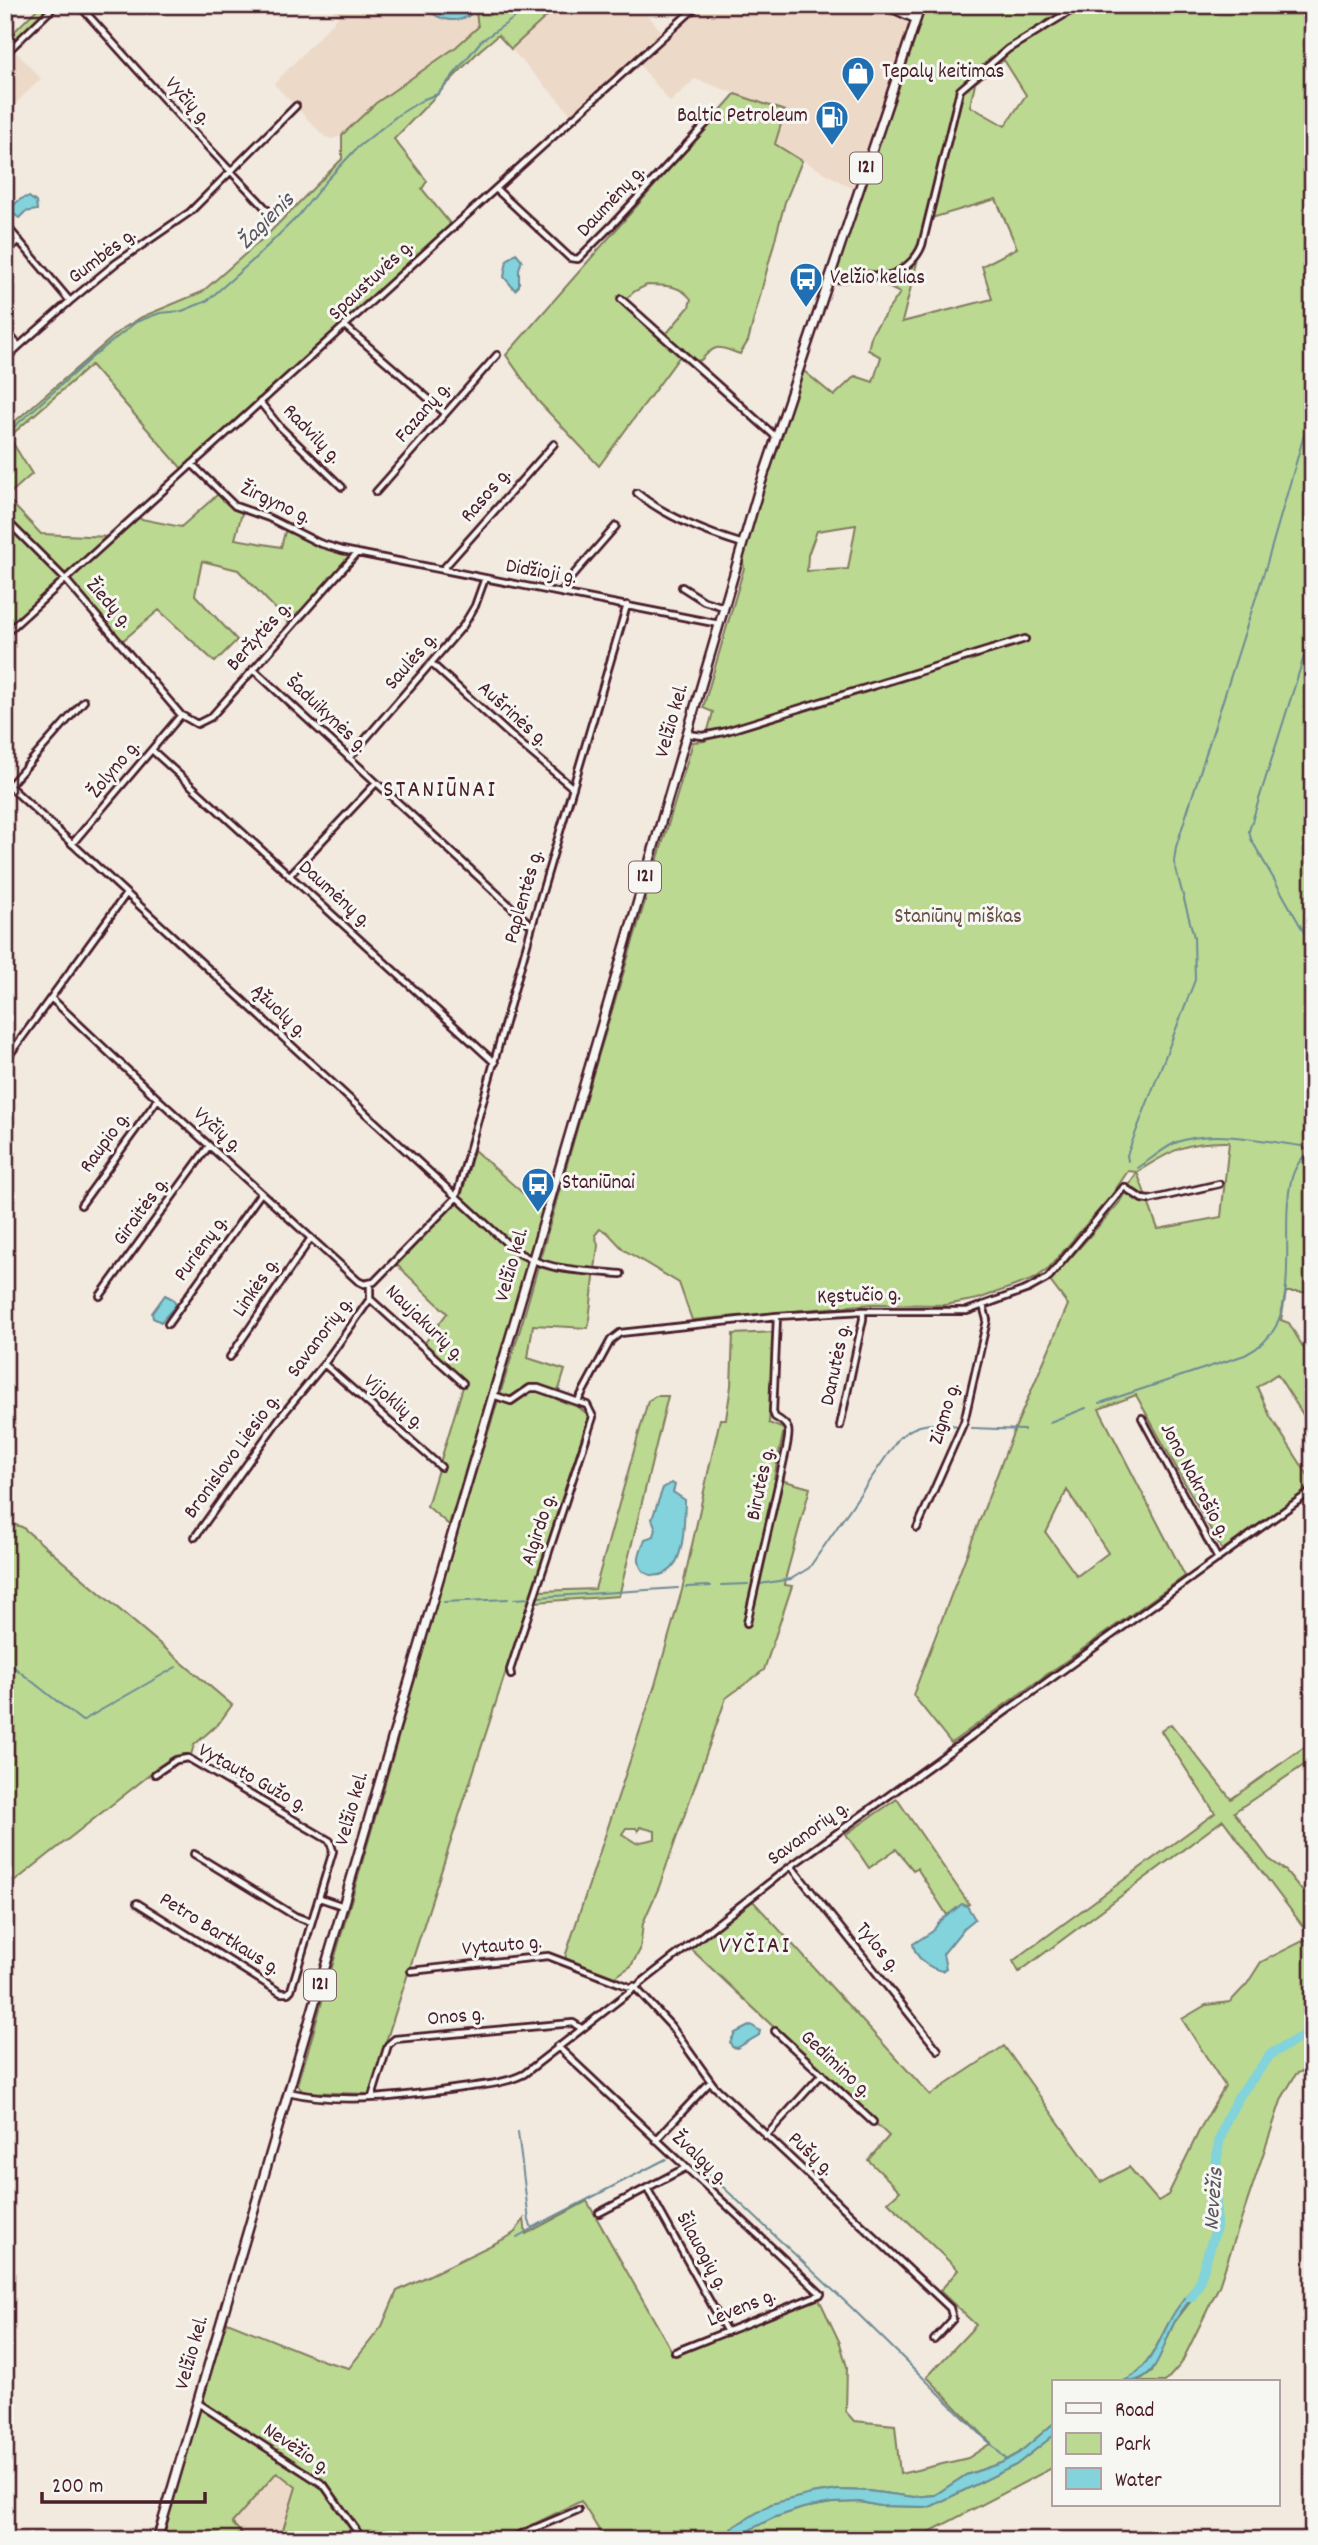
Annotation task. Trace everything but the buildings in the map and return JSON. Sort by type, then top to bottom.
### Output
[{"type":"main road","points":[[886,5],[916,19]]},
{"type":"main road","name":"Velžio kel.","points":[[157,2540],[724,607],[776,436],[921,5]]},
{"type":"street","points":[[5,54],[56,5]]},
{"type":"street","name":"Vyčių g.","points":[[79,5],[274,217]]},
{"type":"street","name":"Spaustuvės g.","points":[[5,634],[698,5]]},
{"type":"street","points":[[829,277],[841,280],[866,274],[884,276],[899,271],[917,256],[960,90],[1008,49],[1080,5]]},
{"type":"street","name":"Gumbės g.","points":[[5,224],[71,301],[116,263],[190,212],[296,106]]},
{"type":"street","name":"Daumėnų g.","points":[[496,189],[570,258],[578,260],[713,116]]},
{"type":"street","points":[[5,253],[19,240]]},
{"type":"street","points":[[621,299],[776,436]]},
{"type":"street","points":[[5,359],[71,301]]},
{"type":"street","points":[[346,327],[445,413]]},
{"type":"street","points":[[5,330],[19,346]]},
{"type":"street","name":"Fazanų g.","points":[[376,492],[497,355]]},
{"type":"street","name":"Radvilų g.","points":[[260,402],[279,426],[342,488]]},
{"type":"street","name":"Rasos g.","points":[[443,570],[554,444]]},
{"type":"street","name":"Žirgyno g.","points":[[192,464],[235,506],[270,518],[319,543],[357,552]]},
{"type":"street","points":[[637,493],[660,509],[716,535],[743,544]]},
{"type":"street","name":"Žiedų g.","points":[[5,519],[65,579],[181,715]]},
{"type":"street","points":[[563,592],[566,582],[616,526]]},
{"type":"street","name":"Didžioji g.","points":[[357,552],[719,624]]},
{"type":"street","name":"Beržytės g.","points":[[181,715],[194,723],[207,720],[357,552]]},
{"type":"street","name":"Saulės g.","points":[[349,758],[432,664],[470,616],[482,592],[485,578]]},
{"type":"street","points":[[682,587],[704,601],[724,607]]},
{"type":"street","name":"Paplentės g.","points":[[456,1198],[627,605]]},
{"type":"street","points":[[687,734],[703,736],[723,732],[1025,639]]},
{"type":"street","name":"Aušrinės g.","points":[[432,664],[573,788]]},
{"type":"street","name":"Šaduikynės g.","points":[[253,669],[533,926]]},
{"type":"street","points":[[7,784],[85,701]]},
{"type":"street","name":"Žolyno g.","points":[[72,844],[181,715]]},
{"type":"street","name":"Daumėnų g.","points":[[152,750],[495,1063]]},
{"type":"street","points":[[289,876],[376,783]]},
{"type":"street","name":"Ąžuolų g.","points":[[7,784],[456,1198],[512,1248],[533,1261]]},
{"type":"street","points":[[5,1061],[126,894]]},
{"type":"street","name":"Vyčių g.","points":[[51,998],[358,1281],[370,1285]]},
{"type":"street","name":"Raupio g.","points":[[81,1205],[158,1099]]},
{"type":"street","name":"Giraitės g.","points":[[100,1297],[209,1146]]},
{"type":"street","name":"Kęstučio g.","points":[[578,1401],[608,1345],[620,1333],[777,1316],[863,1311],[967,1311],[1028,1289],[1048,1278],[1124,1187],[1142,1199],[1149,1199],[1219,1184]]},
{"type":"street","name":"Purienų g.","points":[[168,1324],[261,1193]]},
{"type":"street","points":[[370,1285],[380,1278],[456,1198]]},
{"type":"street","name":"Linkės g.","points":[[230,1357],[311,1238]]},
{"type":"street","points":[[533,1261],[550,1267],[621,1274]]},
{"type":"street","name":"Naujakurių g.","points":[[370,1285],[370,1299],[463,1383]]},
{"type":"street","name":"Savanorių g.","points":[[297,1396],[324,1364],[370,1299]]},
{"type":"street","name":"Zigmo g.","points":[[917,1528],[964,1422],[987,1320],[983,1305]]},
{"type":"street","name":"Danutės g.","points":[[840,1426],[863,1311]]},
{"type":"street","name":"Birutės g.","points":[[747,1623],[789,1430],[773,1412],[777,1316]]},
{"type":"street","name":"Vijoklių g.","points":[[324,1364],[441,1467]]},
{"type":"street","points":[[493,1395],[511,1401],[535,1387],[578,1401]]},
{"type":"street","name":"Bronislovo Liesio g.","points":[[195,1537],[297,1396]]},
{"type":"street","name":"Algirdo g.","points":[[511,1675],[514,1657],[592,1422],[590,1409],[578,1401]]},
{"type":"street","name":"Jono Nakrošio g.","points":[[1142,1418],[1218,1559]]},
{"type":"street","name":"Savanorių g.","points":[[288,2092],[402,2096],[509,2080],[524,2074],[791,1866],[1313,1490]]},
{"type":"street","name":"Vytauto Gužo g.","points":[[155,1774],[176,1760],[188,1758],[333,1844],[320,1898]]},
{"type":"street","points":[[194,1854],[295,1916],[312,1923],[320,1898],[343,1906]]},
{"type":"street","name":"Tylos g.","points":[[791,1866],[938,2050]]},
{"type":"street","name":"Petro Bartkaus g.","points":[[137,1903],[284,1994],[291,1990],[312,1923]]},
{"type":"street","name":"Vytauto g.","points":[[411,1970],[548,1956],[633,1987]]},
{"type":"street","name":"Pušų g.","points":[[633,1987],[671,2026],[710,2082],[950,2308],[953,2319],[934,2340]]},
{"type":"street","name":"Onos g.","points":[[372,2097],[388,2045],[395,2039],[573,2023],[581,2028]]},
{"type":"street","name":"Gedimino g.","points":[[775,2031],[873,2122]]},
{"type":"street","name":"Žvalgų g.","points":[[557,2046],[821,2294]]},
{"type":"street","points":[[766,2136],[822,2074]]},
{"type":"street","points":[[656,2140],[710,2082]]},
{"type":"street","points":[[599,2213],[685,2168]]},
{"type":"street","name":"Šilauogių g.","points":[[647,2188],[727,2332]]},
{"type":"street","name":"Lėvens g.","points":[[675,2352],[821,2294]]},
{"type":"street","name":"Nevėžio g.","points":[[197,2403],[324,2485],[363,2540]]},
{"type":"street","points":[[507,2540],[578,2510]]},
{"type":"shaded area","points":[[328,5],[475,5],[478,27],[456,47],[376,103],[342,136],[332,139],[324,136],[274,84],[338,17]]},
{"type":"shaded area","points":[[559,5],[638,5],[667,37],[701,5],[886,5],[916,19],[859,188],[855,190],[774,144],[785,111],[695,79],[670,102],[635,59],[573,116],[511,49]]},
{"type":"shaded area","points":[[14,50],[41,79],[5,113],[5,58]]},
{"type":"shaded area","points":[[277,2472],[296,2487],[282,2533],[273,2540],[248,2540],[232,2523]]},
{"type":"green space","points":[[41,5],[51,5],[10,45],[14,50],[5,58],[5,24],[14,32]]},
{"type":"green space","points":[[475,5],[486,5],[502,11],[512,5],[559,5],[511,49],[498,35],[480,50],[394,139],[427,181],[422,189],[452,226],[183,470],[91,365],[9,437],[32,474],[6,497],[41,534],[109,537],[5,631],[5,430],[122,329],[142,317],[202,292],[268,234],[342,159],[342,135],[376,103],[456,47],[478,27]]},
{"type":"green space","name":"Staniūnų miškas","points":[[921,5],[1313,5],[1313,1292],[1286,1292],[1281,1320],[1289,1323],[1313,1364],[1313,1430],[1277,1374],[1257,1387],[1270,1416],[1313,1486],[1222,1550],[1136,1395],[1099,1409],[1185,1576],[951,1743],[913,1695],[1013,1433],[1068,1305],[1050,1281],[1119,1203],[1137,1172],[1128,1171],[1111,1196],[1047,1270],[1034,1279],[978,1299],[945,1305],[873,1304],[692,1320],[679,1283],[624,1250],[607,1232],[600,1229],[595,1235],[598,1245],[588,1328],[533,1325],[528,1358],[565,1370],[556,1399],[578,1407],[589,1415],[369,2094],[303,2092],[298,2085],[586,1097],[693,742],[705,741],[713,712],[703,708],[744,568],[741,550],[799,367],[834,396],[855,376],[873,382],[881,357],[868,350],[872,333],[900,293],[860,273],[842,278],[834,274]],"holes":[[[1004,60],[1026,95],[1005,126],[970,106],[975,83]],[[996,199],[1017,248],[982,266],[992,299],[902,322],[928,219]],[[856,525],[848,569],[807,571],[808,555],[817,531]],[[1229,1142],[1221,1217],[1158,1229],[1137,1172],[1180,1148],[1202,1143]],[[1067,1490],[1108,1553],[1077,1576],[1046,1533]]]},
{"type":"green space","points":[[735,94],[785,111],[775,144],[802,161],[785,202],[748,341],[740,354],[715,348],[701,360],[695,361],[683,352],[599,466],[538,401],[506,355]],"holes":[[[647,285],[677,288],[691,299],[689,307],[662,339],[622,302]]]},
{"type":"green space","points":[[218,494],[242,513],[235,539],[281,547],[286,528],[351,556],[290,624],[238,570],[202,561],[195,595],[237,640],[215,662],[159,610],[121,642],[65,579],[137,518],[181,527]]},
{"type":"green space","points":[[474,1150],[543,1211],[449,1525],[427,1506],[465,1380],[424,1344],[447,1313],[397,1265],[461,1197]]},
{"type":"green space","points":[[775,1332],[769,1423],[784,1429],[774,1478],[810,1488],[786,1576],[785,1585],[792,1586],[764,1670],[726,1698],[659,1887],[643,1923],[640,1950],[631,1966],[612,1979],[565,1961],[566,1954],[655,1685],[682,1590],[720,1419],[726,1419],[731,1386],[733,1334]],"holes":[[[640,1827],[655,1831],[655,1839],[636,1843],[622,1834],[626,1828],[636,1828],[638,1831]]]},
{"type":"green space","points":[[656,1396],[668,1396],[619,1596],[536,1602],[540,1591],[595,1589],[648,1401]]},
{"type":"green space","points":[[5,1522],[22,1527],[232,1705],[219,1723],[194,1745],[191,1755],[171,1758],[5,1889]]},
{"type":"green space","points":[[1171,1724],[1231,1799],[1313,1741],[1313,1759],[1234,1812],[1269,1859],[1286,1871],[1313,1904],[1313,2066],[1296,2074],[1282,2098],[1219,2286],[1181,2364],[1167,2380],[1140,2380],[1152,2371],[1174,2323],[1194,2297],[1175,2313],[1147,2362],[1125,2380],[1052,2380],[1052,2425],[1019,2453],[1001,2463],[966,2475],[935,2495],[914,2497],[839,2490],[811,2494],[743,2521],[732,2528],[723,2540],[605,2540],[581,2501],[507,2537],[508,2540],[273,2540],[282,2533],[296,2487],[277,2472],[232,2523],[248,2540],[162,2540],[225,2321],[324,2361],[349,2368],[382,2326],[397,2291],[508,2237],[524,2219],[526,2234],[587,2201],[674,2355],[819,2299],[840,2343],[847,2367],[846,2412],[854,2421],[895,2425],[900,2474],[968,2458],[991,2443],[927,2377],[976,2325],[940,2291],[958,2270],[888,2202],[900,2191],[868,2160],[889,2136],[691,1949],[753,1901],[930,2095],[1004,2046],[1101,2182],[1129,2167],[1158,2201],[1168,2195],[1201,2127],[1225,2086],[1182,2019],[1206,2005],[1230,2002],[1247,1984],[1261,1962],[1311,1937],[1223,1820],[1019,1972],[1013,1961],[1215,1813],[1161,1731]]},
{"type":"green space","points":[[897,1799],[969,1904],[947,1915],[917,1868],[913,1870],[896,1849],[869,1868],[846,1834]]},
{"type":"green space","points":[[1052,2437],[1052,2468],[914,2540],[842,2535],[811,2540],[739,2540],[751,2529],[773,2518],[803,2508],[860,2502],[880,2506],[930,2507],[1016,2465]]},
{"type":"water","points":[[431,5],[470,5],[470,15],[456,20],[441,18],[432,13]]},
{"type":"water","points":[[29,197],[36,202],[37,210],[25,212],[19,218],[11,212],[17,202]]},
{"type":"water","points":[[516,253],[522,260],[519,286],[515,290],[504,277],[507,260]]},
{"type":"water","points":[[165,1295],[173,1299],[176,1305],[161,1322],[153,1318],[152,1313]]},
{"type":"water","points":[[672,1483],[675,1485],[673,1492],[685,1500],[681,1549],[671,1569],[654,1576],[644,1572],[639,1555],[645,1539],[654,1536],[656,1529],[652,1519],[663,1488]]},
{"type":"water","points":[[962,1904],[967,1906],[975,1919],[943,1954],[946,1968],[937,1970],[919,1957],[913,1944],[933,1931],[939,1922]]},
{"type":"water","points":[[751,2025],[760,2031],[759,2035],[737,2048],[732,2047],[730,2042],[735,2033]]},
{"type":"water","points":[[1197,2282],[1151,2371],[1136,2380],[1125,2380],[1148,2361],[1174,2313]]},
{"type":"water","points":[[1052,2425],[1052,2437],[1016,2465],[930,2507],[880,2506],[860,2502],[832,2503],[803,2508],[773,2518],[751,2529],[739,2540],[723,2540],[732,2528],[771,2504],[839,2490],[914,2497],[935,2495],[966,2475],[1001,2463],[1019,2453]]},
{"type":"waterway","name":"Žagienis","points":[[5,435],[91,358],[136,322],[160,313],[182,311],[207,301],[299,215],[357,148],[398,115],[438,94],[481,41],[533,5]]},
{"type":"waterway","points":[[1128,1161],[1127,1155],[1195,980],[1194,937],[1174,862],[1176,847],[1267,563],[1313,404]]},
{"type":"waterway","points":[[1313,628],[1249,831],[1313,948]]},
{"type":"waterway","points":[[1138,1168],[1175,1143],[1205,1136],[1254,1139],[1301,1146],[1309,1151]]},
{"type":"waterway","points":[[1100,1403],[1245,1355],[1270,1335],[1282,1310],[1285,1292],[1287,1216],[1291,1181],[1299,1163],[1313,1151]]},
{"type":"waterway","points":[[1050,1422],[1086,1408]]},
{"type":"waterway","points":[[760,1584],[791,1579],[809,1568],[899,1438],[906,1432],[927,1424],[958,1426]]},
{"type":"waterway","points":[[972,1428],[1024,1430]]},
{"type":"waterway","points":[[721,1585],[748,1584]]},
{"type":"waterway","points":[[686,1587],[711,1586]]},
{"type":"waterway","points":[[539,1597],[678,1588]]},
{"type":"waterway","points":[[514,1599],[531,1598]]},
{"type":"waterway","points":[[444,1602],[508,1599]]},
{"type":"waterway","points":[[5,1660],[82,1721],[176,1667]]},
{"type":"waterway","name":"Nevėžis","points":[[1191,2297],[1198,2286],[1216,2228],[1216,2165],[1219,2142],[1227,2118],[1239,2096],[1271,2054],[1313,2030]]},
{"type":"waterway","points":[[518,2132],[532,2228],[666,2159]]},
{"type":"waterway","points":[[707,2172],[853,2309],[1007,2460]]},
{"type":"waterway","points":[[517,2237],[531,2229]]},
{"type":"place","name":"Tepalų keitimas","points":[[858,103]]},
{"type":"place","name":"Baltic Petroleum","points":[[832,147]]},
{"type":"place","name":"Velžio kelias","points":[[806,309]]},
{"type":"place","name":"Staniūnai","points":[[538,1214]]},
{"type":"district","name":"STANIŪNAI","points":[[440,791]]},
{"type":"district","name":"VYČIAI","points":[[755,1947]]}]
